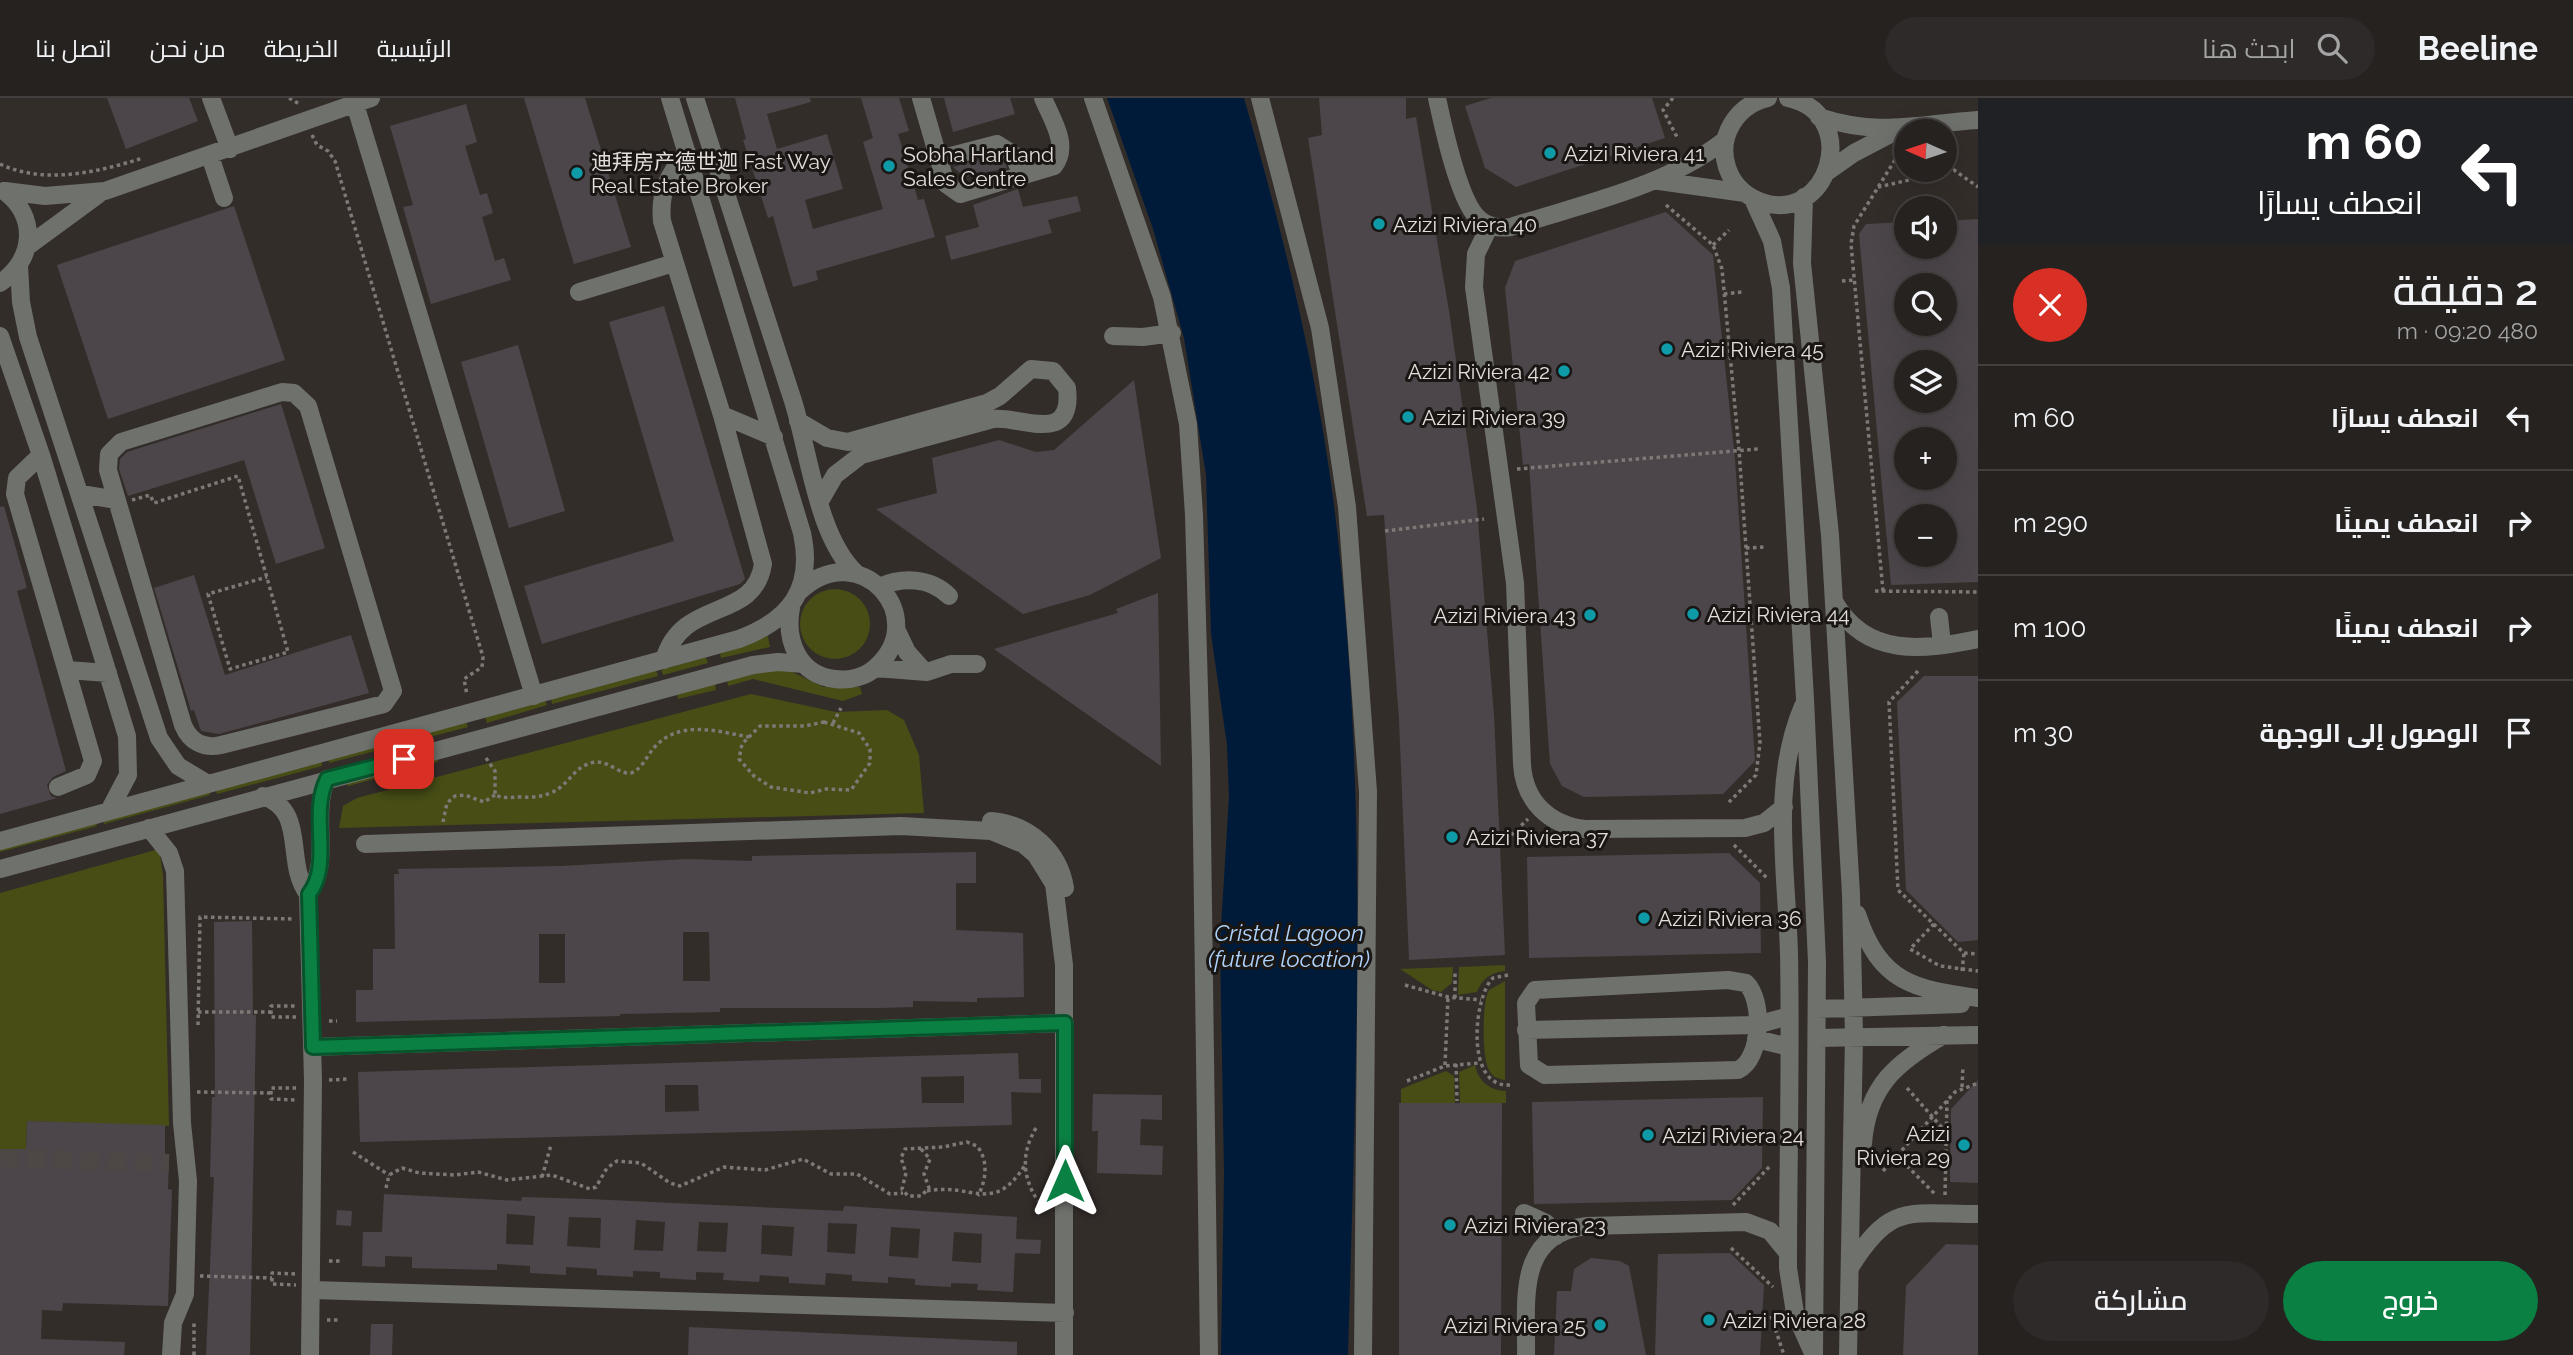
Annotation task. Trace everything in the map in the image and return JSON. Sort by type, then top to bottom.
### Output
[{"type":"street","points":[[211,98],[230,149]]},
{"type":"street","points":[[670,98],[805,545],[805,568],[800,591],[791,608],[789,638],[804,664],[819,675],[836,680],[854,679],[875,668],[893,645],[896,629],[894,609],[879,587],[846,564],[834,544],[798,421],[695,98]]},
{"type":"street","points":[[921,98],[946,184],[954,193],[966,193],[1045,171],[1061,158],[1062,147],[1043,98]]},
{"type":"street","points":[[1093,98],[1152,261],[1172,334],[1188,424],[1194,515],[1209,1355]]},
{"type":"street","points":[[1259,98],[1320,328],[1347,507],[1368,792],[1363,1355]]},
{"type":"street","points":[[1437,98],[1470,206],[1478,218],[1490,225],[1511,227],[1657,181],[1692,163],[1725,139],[1741,111],[1768,98]]},
{"type":"street","points":[[1657,181],[1701,185],[1784,204],[1804,197],[1821,182],[1827,172],[1831,149],[1829,137],[1819,117],[1802,103],[1788,98]]},
{"type":"street","points":[[3,190],[45,196],[105,191],[230,149],[305,113],[363,101],[534,696]]},
{"type":"street","points":[[1819,117],[1849,125],[1894,130]]},
{"type":"street","points":[[1957,123],[1978,120]]},
{"type":"street","points":[[1827,172],[1854,152],[1894,132]]},
{"type":"street","points":[[1725,139],[1727,170],[1749,196],[1772,242],[1781,288],[1805,699],[1817,1009],[1814,1355]]},
{"type":"street","points":[[939,159],[997,144],[1014,155],[1022,177]]},
{"type":"street","points":[[664,660],[672,639],[681,627],[693,619],[741,600],[754,588],[762,572],[761,547],[665,233],[662,202],[673,168],[687,152]]},
{"type":"street","points":[[210,156],[224,198]]},
{"type":"street","points":[[0,283],[19,266],[28,246],[27,221],[15,199],[3,190]]},
{"type":"street","points":[[28,246],[105,191]]},
{"type":"street","points":[[1804,197],[1802,263],[1835,603],[1851,894],[1854,1037],[1848,1355]]},
{"type":"street","points":[[1490,225],[1476,254],[1474,287],[1515,583],[1522,776],[1539,808],[1560,823],[1585,829],[1737,829],[1764,823],[1784,807]]},
{"type":"street","points":[[579,292],[674,263]]},
{"type":"street","points":[[19,266],[21,302],[28,337],[164,748],[178,766],[208,783]]},
{"type":"street","points":[[1113,336],[1172,334]]},
{"type":"street","points":[[0,337],[41,455],[127,736],[130,762],[123,788],[109,811]]},
{"type":"street","points":[[798,421],[827,438],[848,442],[987,403],[1000,396],[1031,369],[1053,371],[1067,388],[1064,411],[1052,423],[1037,426],[1012,419],[993,419],[861,455],[835,475],[820,501]]},
{"type":"street","points":[[282,392],[300,396],[308,407],[393,691],[384,704],[208,746],[195,741],[185,732],[118,502],[107,463],[109,454],[121,442],[282,392]]},
{"type":"street","points":[[722,415],[774,437]]},
{"type":"street","points":[[41,455],[17,478],[15,494],[93,761],[87,775],[58,787]]},
{"type":"street","points":[[81,494],[118,502]]},
{"type":"street","points":[[800,591],[825,574],[856,573]]},
{"type":"street","points":[[879,587],[896,580],[914,580],[936,585],[949,596]]},
{"type":"street","points":[[1835,603],[1858,631],[1879,643],[1908,648],[1978,639]]},
{"type":"street","points":[[0,841],[753,634],[791,608]]},
{"type":"street","points":[[1939,617],[1942,645]]},
{"type":"street","points":[[896,629],[907,652],[923,671]]},
{"type":"street","points":[[138,675],[160,644]]},
{"type":"street","points":[[0,869],[753,665],[778,662],[804,664]]},
{"type":"street","points":[[875,668],[923,671],[951,664],[977,664]]},
{"type":"street","points":[[67,670],[108,673]]},
{"type":"street","points":[[1805,699],[1788,752],[1784,807],[1789,1016],[1788,1253],[1789,1283],[1795,1313],[1814,1355]]},
{"type":"street","points":[[309,894],[318,875],[320,804],[327,779]]},
{"type":"street","points":[[263,796],[278,804],[290,820],[297,872],[309,894],[313,1047],[310,1355]]},
{"type":"street","points":[[365,844],[901,826],[991,831],[1023,844],[1036,855],[1046,869],[1058,901],[1064,965],[1064,1355]]},
{"type":"street","points":[[149,828],[169,853],[176,871],[182,1124],[178,1163],[186,1286],[173,1323],[171,1355]]},
{"type":"street","points":[[1851,894],[1864,935],[1891,971],[1925,990],[1978,1001]]},
{"type":"street","points":[[1734,979],[1746,983],[1754,992],[1756,1032],[1755,1051],[1749,1063],[1732,1071],[1545,1075],[1529,1065],[1525,1003],[1530,993],[1540,988],[1734,979]]},
{"type":"street","points":[[1817,1009],[1978,1001]]},
{"type":"street","points":[[1756,1032],[1789,1016]]},
{"type":"street","points":[[313,1047],[1065,1023]]},
{"type":"street","points":[[1526,1030],[1756,1032],[1789,1048]]},
{"type":"street","points":[[1853,1188],[1862,1157],[1866,1118],[1877,1093],[1903,1060],[1944,1035]]},
{"type":"street","points":[[1817,1038],[1978,1035]]},
{"type":"street","points":[[1524,1213],[1546,1223],[1556,1236]]},
{"type":"street","points":[[1851,1266],[1871,1234],[1895,1217],[1909,1214],[1978,1214]]},
{"type":"street","points":[[1526,1355],[1529,1270],[1539,1250],[1556,1236],[1587,1226],[1737,1221],[1770,1231],[1788,1253]]},
{"type":"street","points":[[312,1284],[1065,1313]]},
{"type":"path","points":[[289,98],[305,113],[317,145],[335,161],[484,660],[480,670],[464,679],[467,695]]},
{"type":"path","points":[[1673,98],[1663,110],[1678,139]]},
{"type":"path","points":[[305,113],[313,102]]},
{"type":"path","points":[[289,110],[305,113]]},
{"type":"path","points":[[0,164],[23,173],[57,176],[123,164],[148,156]]},
{"type":"path","points":[[1884,591],[1854,280],[1852,232],[1894,161]]},
{"type":"path","points":[[1878,187],[1954,170],[1978,187]]},
{"type":"path","points":[[1666,205],[1713,245],[1720,260],[1724,294],[1739,450],[1760,755],[1756,775],[1727,804]]},
{"type":"path","points":[[1713,245],[1729,230]]},
{"type":"path","points":[[1842,281],[1854,280]]},
{"type":"path","points":[[1724,294],[1742,292]]},
{"type":"path","points":[[1517,469],[1758,449]]},
{"type":"path","points":[[118,502],[150,495],[153,503],[238,476],[267,577],[288,652],[230,669],[208,594],[267,577]]},
{"type":"path","points":[[1385,531],[1484,519]]},
{"type":"path","points":[[1746,548],[1765,547]]},
{"type":"path","points":[[1875,592],[1978,592]]},
{"type":"path","points":[[1918,671],[1889,702],[1898,890],[1964,953],[1978,954]]},
{"type":"path","points":[[833,723],[841,708]]},
{"type":"path","points":[[833,723],[859,733],[870,749],[867,768],[851,790],[825,789],[804,793],[765,785],[740,759],[740,748],[749,737],[755,728],[764,724],[833,723]]},
{"type":"path","points":[[443,822],[447,803],[455,796],[484,802],[495,795],[509,798],[549,796],[582,768],[595,762],[630,773],[658,744],[687,729],[749,737]]},
{"type":"path","points":[[1760,755],[1766,756]]},
{"type":"path","points":[[486,758],[495,771],[492,785],[495,795]]},
{"type":"path","points":[[1506,840],[1539,808]]},
{"type":"path","points":[[1734,845],[1770,880]]},
{"type":"path","points":[[198,1038],[200,917],[310,920]]},
{"type":"path","points":[[1934,924],[1910,949],[1929,962],[1962,971],[1978,971]]},
{"type":"path","points":[[1962,971],[1964,953]]},
{"type":"path","points":[[1455,970],[1455,998]]},
{"type":"path","points":[[1508,975],[1489,982],[1481,1000],[1479,1063],[1490,1080],[1510,1085]]},
{"type":"path","points":[[1405,985],[1448,997],[1481,1000]]},
{"type":"path","points":[[1445,1066],[1448,997]]},
{"type":"path","points":[[271,1006],[312,1011],[271,1017],[271,1006]]},
{"type":"path","points":[[198,1012],[271,1012]]},
{"type":"path","points":[[1407,1081],[1445,1066],[1479,1063]]},
{"type":"path","points":[[1456,1064],[1457,1101]]},
{"type":"path","points":[[1962,1087],[1963,1066]]},
{"type":"path","points":[[1883,1171],[1947,1100],[1962,1087],[1978,1083]]},
{"type":"path","points":[[271,1088],[313,1094],[271,1100],[271,1088]]},
{"type":"path","points":[[1907,1088],[1946,1133]]},
{"type":"path","points":[[197,1105],[197,1092],[271,1093]]},
{"type":"path","points":[[1945,1195],[1947,1100]]},
{"type":"path","points":[[1036,1128],[1027,1145],[1025,1165],[1029,1184],[1038,1201]]},
{"type":"path","points":[[903,1193],[902,1184],[906,1173],[902,1152],[909,1147],[921,1149],[962,1142],[977,1146],[985,1168],[978,1196]]},
{"type":"path","points":[[542,1177],[551,1145]]},
{"type":"path","points":[[921,1149],[931,1162],[925,1171],[929,1184],[927,1191]]},
{"type":"path","points":[[352,1152],[389,1175]]},
{"type":"path","points":[[1897,1156],[1936,1195]]},
{"type":"path","points":[[386,1188],[389,1175],[402,1168],[419,1173],[455,1175],[478,1172],[507,1180],[559,1176],[594,1188],[611,1164],[632,1161],[649,1166],[670,1183],[680,1186],[724,1167],[772,1169],[803,1158],[831,1174],[857,1174],[890,1194],[903,1193],[914,1197],[927,1191],[950,1189],[978,1196],[1009,1186],[1025,1165]]},
{"type":"path","points":[[1732,1206],[1772,1165]]},
{"type":"path","points":[[1731,1248],[1773,1287]]},
{"type":"path","points":[[272,1273],[312,1284],[272,1284],[272,1273]]},
{"type":"path","points":[[195,1276],[272,1278]]},
{"type":"path","points":[[194,1315],[194,1355]]},
{"type":"path","points":[[1771,1316],[1784,1355]]},
{"type":"green space","points":[[835,589],[860,599],[870,624],[860,649],[835,659],[810,649],[800,624],[810,599]]},
{"type":"green space","points":[[768,636],[770,647],[721,658],[720,654]]},
{"type":"green space","points":[[706,657],[708,663],[663,675],[661,670]]},
{"type":"green space","points":[[765,669],[788,670],[823,687],[860,687],[862,694],[843,701],[753,679],[728,686],[727,680]]},
{"type":"green space","points":[[656,670],[658,676],[552,704],[551,698]]},
{"type":"green space","points":[[715,683],[716,690],[678,699],[677,693]]},
{"type":"green space","points":[[751,694],[836,712],[887,710],[904,720],[919,755],[924,813],[339,828],[343,806],[357,798]]},
{"type":"green space","points":[[545,700],[547,705],[487,723],[485,717]]},
{"type":"green space","points":[[466,721],[468,727],[329,763],[328,758]]},
{"type":"green space","points":[[437,756],[438,762],[348,786],[345,782]]},
{"type":"green space","points":[[321,759],[322,766],[217,794],[215,787]]},
{"type":"green space","points":[[209,790],[210,795],[104,824],[103,818]]},
{"type":"green space","points":[[96,820],[97,826],[0,852],[0,846]]},
{"type":"green space","points":[[159,849],[163,875],[169,1126],[27,1121],[26,1149],[0,1149],[0,893]]},
{"type":"green space","points":[[1505,965],[1505,971],[1488,977],[1477,992],[1458,995],[1459,967]]},
{"type":"green space","points":[[1453,967],[1452,983],[1441,992],[1432,990],[1400,969]]},
{"type":"green space","points":[[1505,981],[1505,1080],[1495,1077],[1488,1068],[1484,1028],[1489,990]]},
{"type":"green space","points":[[1475,1065],[1486,1084],[1506,1091],[1506,1103],[1460,1103],[1459,1072]]},
{"type":"green space","points":[[1446,1071],[1454,1076],[1455,1103],[1401,1103],[1401,1089]]},
{"type":"water","name":"Cristal Lagoon (future location)","points":[[1107,98],[1244,98],[1283,243],[1316,391],[1332,490],[1344,598],[1356,814],[1356,1030],[1348,1355],[1221,1355],[1224,1173],[1220,943],[1229,797],[1227,745],[1211,634],[1206,475],[1184,338],[1153,229]]},
{"type":"building","points":[[107,98],[189,98],[198,121],[126,149]]},
{"type":"building","name":"迪拜房产德世迦 Fast Way Real Estate Broker","points":[[524,98],[585,98],[631,247],[574,264]]},
{"type":"building","points":[[735,98],[810,98],[811,102],[767,114],[777,149],[827,134],[843,189],[805,200],[813,229],[883,209],[863,142],[873,138],[861,98],[899,98],[909,131],[898,134],[918,200],[924,199],[935,237],[816,271],[818,280],[793,287],[773,216],[768,218],[743,140],[746,139]]},
{"type":"building","points":[[944,98],[1010,98],[1015,114],[953,132]]},
{"type":"building","points":[[1319,98],[1406,98],[1406,119],[1416,117],[1449,311],[1477,509],[1494,716],[1505,955],[1409,960],[1399,720],[1384,515],[1367,516],[1308,138],[1322,135]]},
{"type":"building","name":"Azizi Riviera 41","points":[[1491,98],[1652,98],[1665,138],[1516,187],[1485,168],[1465,106]]},
{"type":"building","points":[[466,104],[477,142],[465,146],[480,195],[487,193],[493,213],[482,217],[495,261],[504,258],[511,280],[431,304],[403,207],[413,205],[390,126]]},
{"type":"building","points":[[995,156],[1005,162],[1007,168],[965,177],[953,167]]},
{"type":"building","points":[[1018,189],[1023,207],[1077,196],[1081,211],[1048,220],[1052,233],[951,260],[945,236],[979,227],[973,205]]},
{"type":"building","points":[[234,206],[285,360],[108,419],[57,265]]},
{"type":"building","points":[[1666,212],[1713,255],[1735,459],[1755,761],[1723,794],[1584,797],[1562,786],[1550,764],[1529,464],[1523,465],[1505,288],[1515,261]]},
{"type":"building","points":[[1978,219],[1978,582],[1891,585],[1859,234],[1866,224],[1894,223],[1894,259],[1957,259],[1957,220]]},
{"type":"building","points":[[664,306],[745,579],[740,584],[542,644],[524,586],[674,541],[609,322]]},
{"type":"building","points":[[518,345],[565,511],[509,528],[461,362]]},
{"type":"building","points":[[1134,380],[1161,558],[1090,595],[1023,614],[876,509],[937,493],[932,458],[999,440],[1036,452],[1054,450]]},
{"type":"building","points":[[281,404],[325,548],[276,564],[244,460],[128,496],[119,469],[120,459],[127,452]]},
{"type":"building","points":[[4,506],[27,588],[17,591],[66,771],[53,777],[47,785],[51,796],[57,798],[0,814],[0,507]]},
{"type":"building","points":[[194,575],[225,675],[351,635],[369,693],[219,734],[201,731],[194,710],[191,711],[154,588]]},
{"type":"building","points":[[1158,593],[1161,766],[994,649],[1118,613],[1116,609]]},
{"type":"building","points":[[1924,676],[1978,676],[1978,940],[1958,942],[1906,890],[1897,702]]},
{"type":"building","points":[[976,852],[976,883],[956,883],[956,930],[1023,933],[1024,997],[977,998],[977,1002],[913,1001],[913,1007],[720,1008],[720,1012],[620,1016],[356,1022],[356,990],[373,990],[373,949],[395,949],[394,874],[399,874],[398,869],[561,866],[686,859],[752,861],[752,856]],"holes":[[[683,932],[709,932],[710,981],[683,981]],[[539,934],[565,934],[565,983],[539,983]]]},
{"type":"building","name":"Azizi Riviera 36","points":[[1729,853],[1760,883],[1761,953],[1529,958],[1527,857]]},
{"type":"building","points":[[252,921],[253,1015],[256,1015],[250,1355],[206,1355],[214,1177],[210,1177],[212,1097],[215,1097],[214,922]]},
{"type":"building","points":[[1018,1053],[1019,1079],[1041,1079],[1041,1093],[1011,1092],[1012,1125],[360,1142],[358,1072]],"holes":[[[964,1076],[964,1103],[922,1103],[921,1077]],[[665,1085],[698,1085],[699,1111],[665,1112]]]},
{"type":"building","name":"Azizi Riviera 29","points":[[1978,1080],[1978,1183],[1950,1182],[1951,1109]]},
{"type":"building","points":[[1093,1094],[1162,1095],[1162,1120],[1141,1119],[1140,1145],[1163,1146],[1162,1175],[1097,1173],[1098,1131],[1092,1131]]},
{"type":"building","name":"Azizi Riviera 24","points":[[1763,1097],[1762,1168],[1732,1200],[1534,1204],[1532,1102]]},
{"type":"building","name":"Azizi Riviera 23","points":[[1399,1103],[1502,1103],[1501,1355],[1399,1355]]},
{"type":"building","points":[[27,1121],[165,1125],[165,1155],[169,1155],[168,1189],[172,1190],[168,1306],[63,1303],[62,1311],[42,1310],[41,1339],[125,1342],[124,1355],[0,1355],[0,1149],[26,1149]]},
{"type":"building","points":[[384,1194],[521,1201],[522,1197],[588,1199],[843,1211],[844,1206],[1017,1217],[1016,1239],[1041,1240],[1040,1254],[1015,1253],[1013,1292],[977,1290],[978,1284],[951,1283],[951,1287],[915,1285],[915,1279],[888,1277],[888,1283],[852,1281],[852,1275],[826,1273],[825,1285],[789,1283],[789,1277],[760,1275],[759,1282],[723,1280],[724,1273],[696,1272],[696,1280],[660,1278],[660,1272],[633,1271],[633,1277],[597,1275],[597,1269],[566,1267],[566,1275],[530,1273],[530,1266],[497,1264],[497,1270],[412,1268],[412,1257],[385,1256],[385,1267],[362,1266],[363,1232],[382,1232]],"holes":[[[507,1214],[535,1216],[533,1245],[506,1244]],[[569,1217],[601,1218],[600,1248],[567,1246]],[[636,1220],[665,1222],[663,1251],[634,1250]],[[699,1222],[728,1223],[726,1252],[697,1251]],[[828,1223],[857,1224],[855,1254],[827,1252]],[[762,1225],[794,1227],[792,1256],[761,1254]],[[891,1227],[920,1229],[918,1258],[889,1256]],[[954,1232],[982,1234],[981,1263],[952,1261]]]},
{"type":"building","points":[[337,1210],[352,1211],[351,1226],[336,1225]]},
{"type":"building","points":[[1946,1244],[1978,1245],[1978,1355],[1903,1355],[1906,1286]]},
{"type":"building","name":"Azizi Riviera 28","points":[[1730,1253],[1764,1285],[1760,1355],[1655,1355],[1658,1254]]},
{"type":"building","name":"Azizi Riviera 25","points":[[1591,1258],[1620,1261],[1629,1266],[1646,1355],[1554,1355],[1557,1291],[1571,1291],[1574,1269]]},
{"type":"building","points":[[371,1324],[393,1324],[392,1355],[370,1355]]},
{"type":"building","points":[[689,1327],[1017,1342],[1017,1355],[688,1355]]},
{"type":"tunnel","points":[[0,1158],[169,1163]]},
{"type":"place","name":"Azizi Riviera 41","points":[[1550,153]]},
{"type":"place","name":"Sobha Hartland Sales Centre","points":[[889,166]]},
{"type":"place","name":"迪拜房产德世迦 Fast Way Real Estate Broker","points":[[577,173]]},
{"type":"place","name":"Azizi Riviera 40","points":[[1379,224]]},
{"type":"place","name":"Azizi Riviera 45","points":[[1667,349]]},
{"type":"place","name":"Azizi Riviera 42","points":[[1564,371]]},
{"type":"place","name":"Azizi Riviera 39","points":[[1408,417]]},
{"type":"place","name":"Azizi Riviera 44","points":[[1693,614]]},
{"type":"place","name":"Azizi Riviera 43","points":[[1590,615]]},
{"type":"place","name":"Azizi Riviera 37","points":[[1452,837]]},
{"type":"place","name":"Azizi Riviera 36","points":[[1644,918]]},
{"type":"place","name":"Azizi Riviera 24","points":[[1648,1135]]},
{"type":"place","name":"Azizi Riviera 29","points":[[1964,1145]]},
{"type":"place","name":"Azizi Riviera 23","points":[[1450,1225]]},
{"type":"place","name":"Azizi Riviera 28","points":[[1709,1320]]},
{"type":"place","name":"Azizi Riviera 25","points":[[1600,1325]]},
{"type":"route","points":[[404,759],[327,779],[321,796],[319,868],[316,882],[309,894],[313,1047],[1065,1023],[1065,1181]]}]
